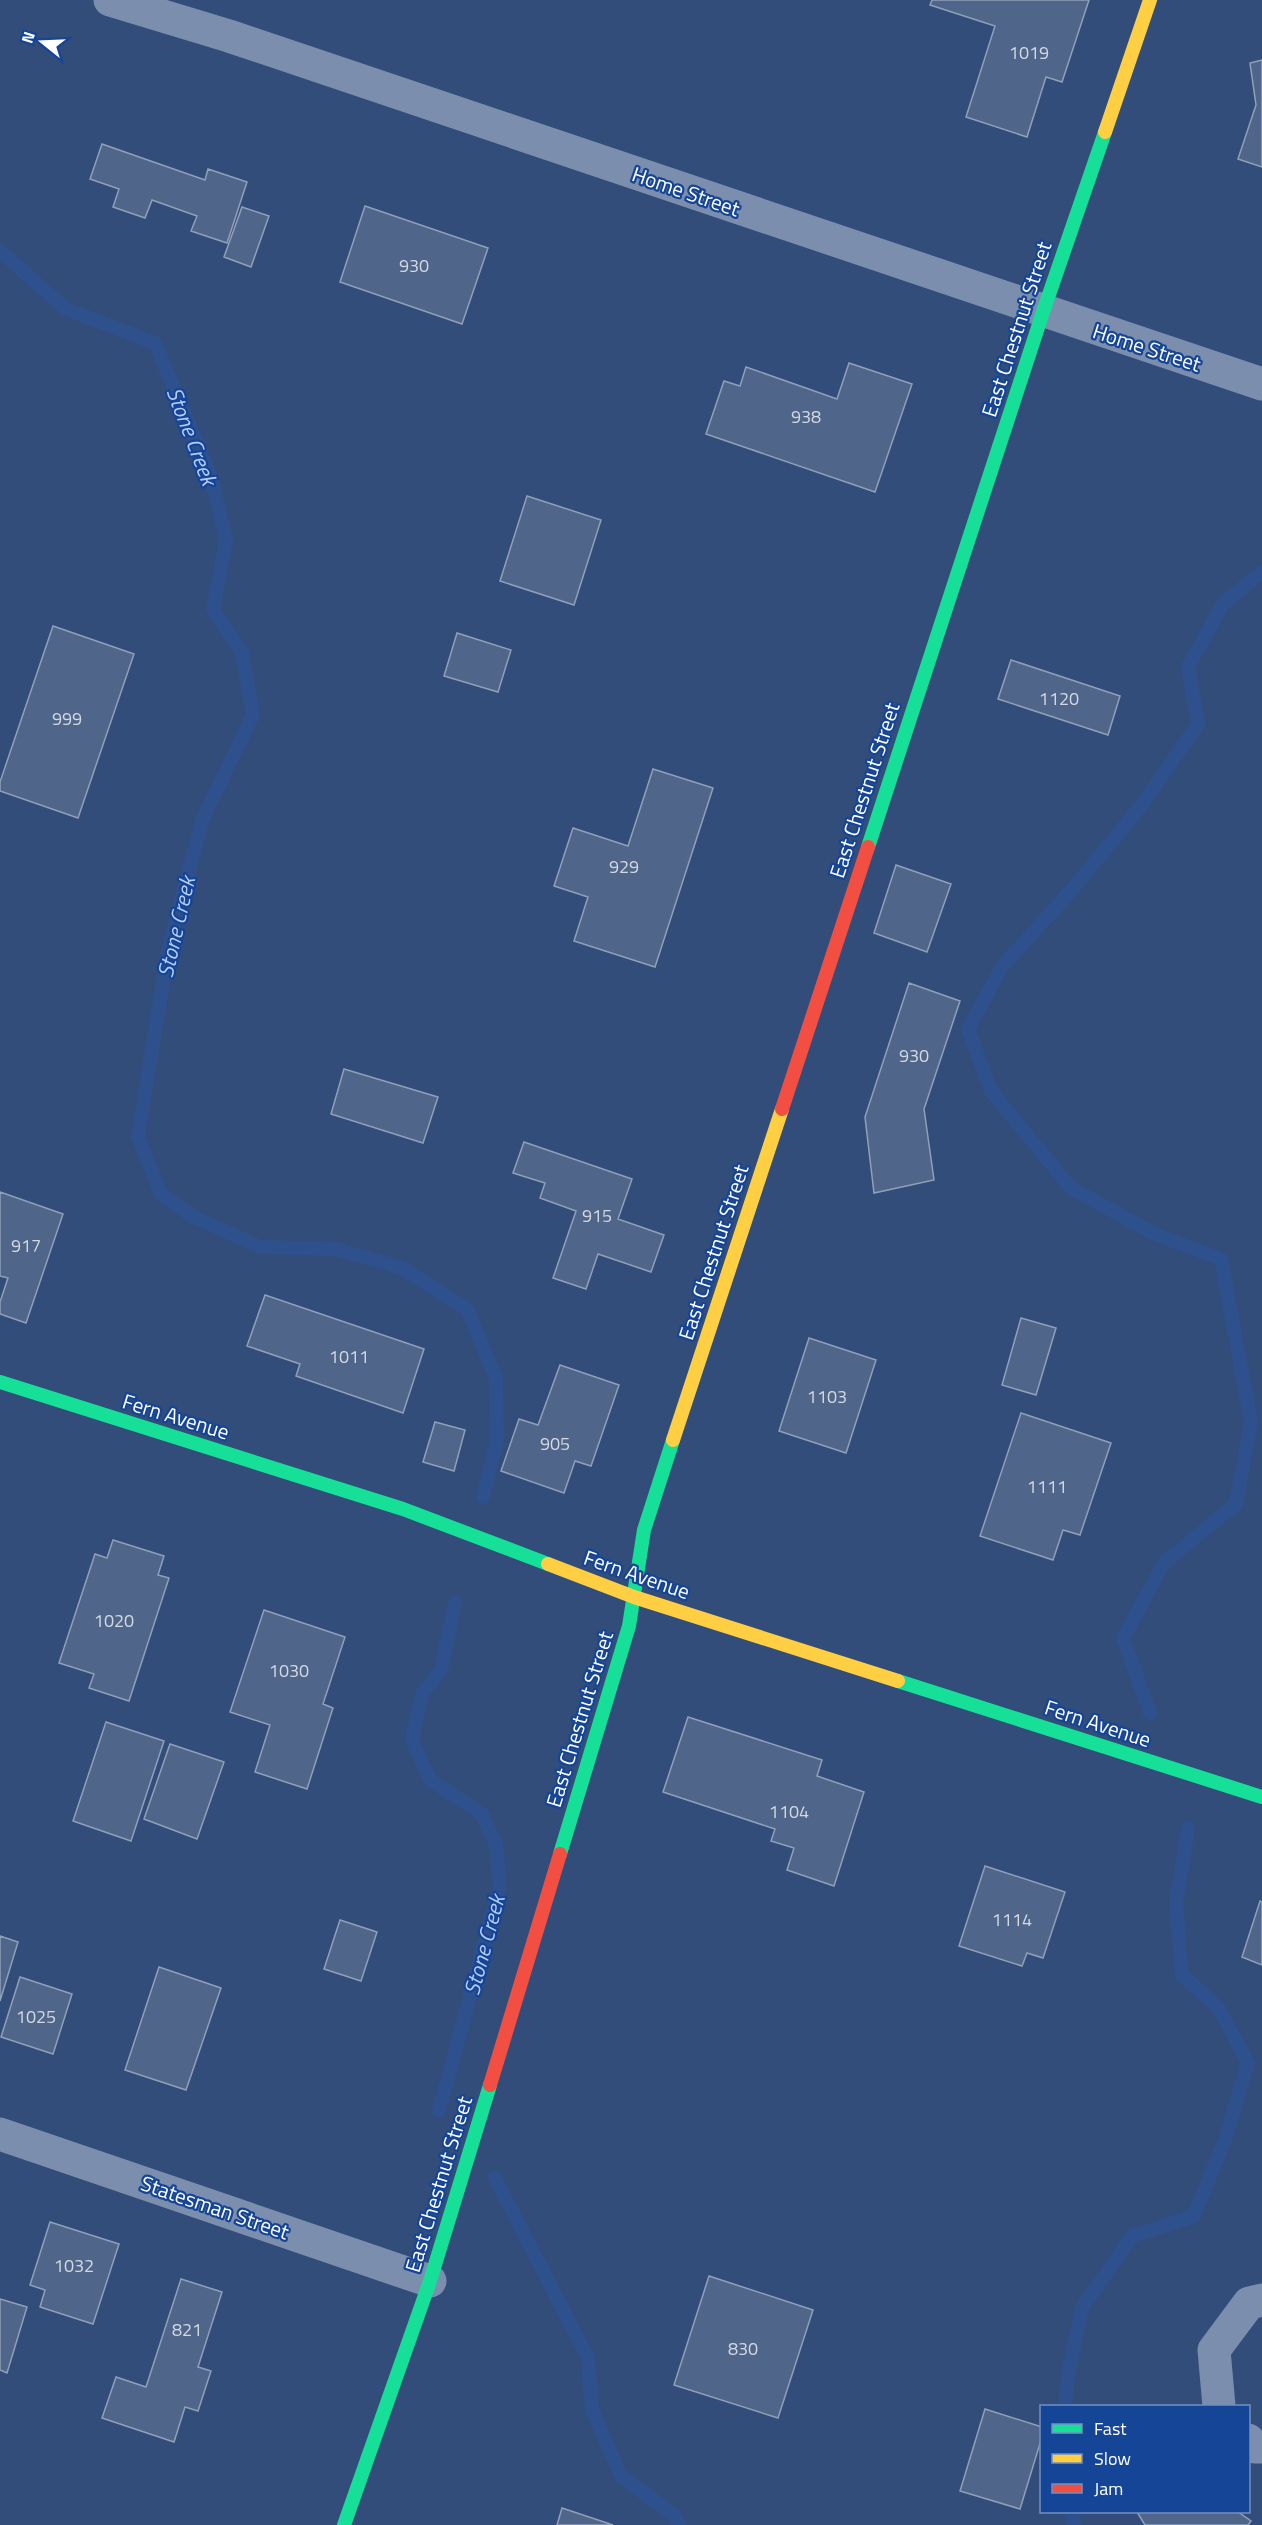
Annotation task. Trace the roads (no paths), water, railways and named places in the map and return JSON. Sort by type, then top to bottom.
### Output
[{"type":"street","name":"Home Street","points":[[110,0],[241,40],[1262,384]]},
{"type":"street","name":"East Chestnut Street","points":[[344,2525],[430,2281],[621,1656],[629,1626],[644,1530],[1043,312],[1150,0]]},
{"type":"street","name":"Fern Avenue","points":[[0,1382],[403,1509],[634,1597],[1262,1797]]},
{"type":"street","name":"Statesman Street","points":[[0,2134],[430,2281]]},
{"type":"street","points":[[1219,2405],[1214,2350],[1249,2303],[1262,2300]]},
{"type":"waterway","name":"Stone Creek","points":[[0,251],[66,309],[155,343],[211,476],[226,540],[213,610],[242,652],[253,715],[203,818],[169,946],[138,1136],[161,1194],[192,1216],[260,1247],[336,1249],[402,1268],[467,1309],[496,1378],[497,1441],[483,1497]]},
{"type":"waterway","points":[[1150,1713],[1123,1638],[1164,1563],[1236,1504],[1251,1422],[1221,1259],[1155,1234],[1071,1188],[991,1091],[968,1029],[1002,967],[1076,885],[1144,802],[1198,724],[1188,667],[1223,604],[1262,572]]},
{"type":"waterway","name":"Stone Creek","points":[[439,2111],[500,1886],[496,1845],[482,1814],[430,1780],[412,1740],[422,1694],[441,1670],[455,1603]]},
{"type":"waterway","points":[[1065,2405],[1068,2375],[1082,2308],[1132,2236],[1194,2216],[1225,2140],[1248,2063],[1218,2007],[1182,1975],[1176,1903],[1188,1828]]},
{"type":"waterway","name":"Stone Creek","points":[[495,2178],[588,2358],[592,2410],[621,2476],[674,2515],[679,2525]]},
{"type":"waterway","points":[[1072,2513],[1074,2525]]}]
